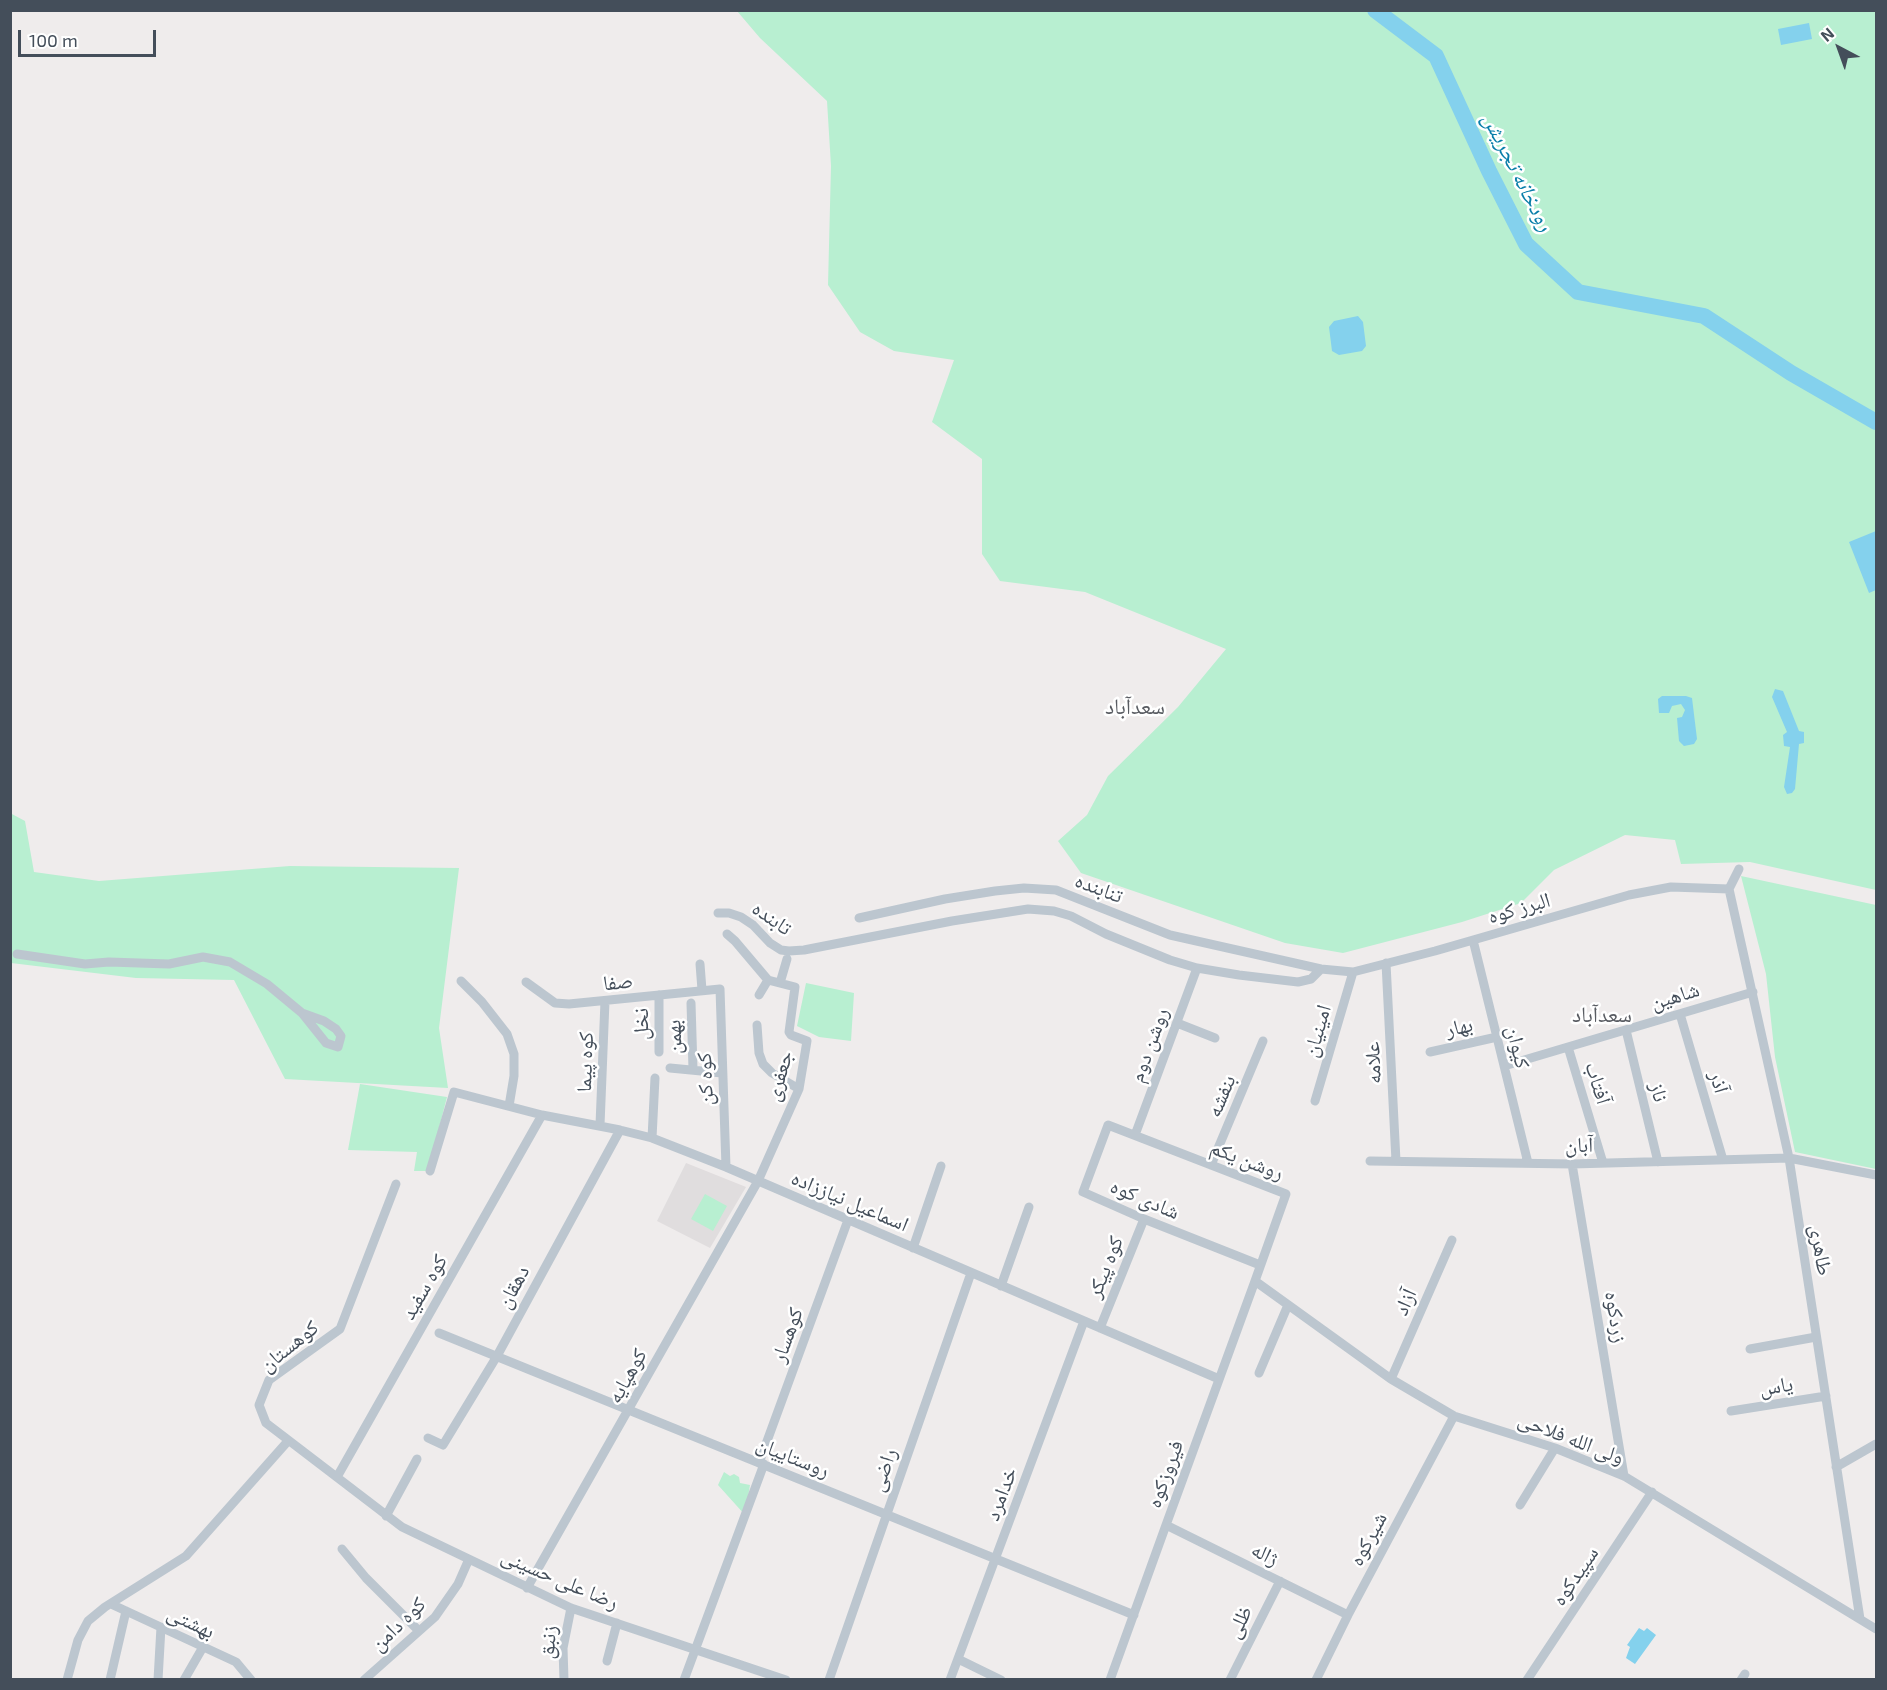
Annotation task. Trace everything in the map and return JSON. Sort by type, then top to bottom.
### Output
[{"type":"street","points":[[1729,889],[1739,869]]},
{"type":"street","name":"البرز کوه","points":[[1321,969],[1353,972],[1629,895],[1671,886],[1729,889]]},
{"type":"street","name":"تنابنده","points":[[859,918],[945,898],[1024,888],[1056,890],[1170,935],[1321,969]]},
{"type":"street","name":"طاهری","points":[[1729,889],[1789,1158],[1860,1619]]},
{"type":"street","name":"تابنده","points":[[718,913],[729,913],[741,917],[781,950],[804,950],[952,921],[1028,909],[1054,911],[1071,916],[1106,934],[1170,960],[1197,968],[1298,982],[1311,979],[1321,969]]},
{"type":"street","points":[[727,934],[768,980],[780,983],[787,959]]},
{"type":"street","name":"کیوان","points":[[1473,940],[1528,1163]]},
{"type":"street","points":[[17,954],[85,964],[109,962],[170,964],[203,957],[230,962],[267,984],[302,1013]]},
{"type":"street","name":"علامه","points":[[1386,963],[1396,1161]]},
{"type":"street","points":[[700,964],[702,990]]},
{"type":"street","name":"روشن دوم","points":[[1136,1136],[1197,968]]},
{"type":"street","name":"امینیان","points":[[1315,1101],[1353,972]]},
{"type":"street","points":[[759,995],[768,980]]},
{"type":"street","points":[[461,981],[482,1002],[507,1034],[514,1054],[514,1076],[509,1106]]},
{"type":"street","name":"صفا","points":[[526,982],[555,1003],[569,1004],[720,989]]},
{"type":"street","name":"جعفری","points":[[758,1181],[799,1089],[807,1041],[789,1032],[795,987],[780,983]]},
{"type":"street","name":"کوه کن","points":[[720,989],[726,1167]]},
{"type":"street","name":"شاهین","points":[[1504,1066],[1753,992]]},
{"type":"street","name":"نخل","points":[[659,995],[659,1052]]},
{"type":"street","name":"کوه پیما","points":[[600,1125],[605,1001]]},
{"type":"street","name":"بهمن","points":[[691,1003],[693,1069]]},
{"type":"street","name":"آذر","points":[[1680,1014],[1724,1160]]},
{"type":"street","points":[[1177,1023],[1215,1038]]},
{"type":"street","points":[[757,1025],[759,1053],[763,1064],[799,1089]]},
{"type":"street","name":"ناز","points":[[1626,1030],[1658,1162]]},
{"type":"street","name":"بهار","points":[[1430,1052],[1497,1037]]},
{"type":"street","name":"بنفشه","points":[[1211,1165],[1263,1041]]},
{"type":"street","name":"آفتاب","points":[[1568,1047],[1603,1163]]},
{"type":"street","points":[[670,1068],[722,1073]]},
{"type":"street","points":[[652,1138],[655,1078]]},
{"type":"street","name":"اسماعیل نیاززاده","points":[[430,1171],[454,1092],[542,1115],[600,1125],[652,1138],[726,1167],[1219,1379]]},
{"type":"street","name":"کوه سفید","points":[[337,1478],[542,1115]]},
{"type":"street","name":"روشن یکم","points":[[1108,1125],[1286,1194],[1255,1281]]},
{"type":"street","name":"شادی کوه","points":[[1108,1125],[1083,1192],[1144,1220],[1260,1265]]},
{"type":"street","name":"دهقان","points":[[428,1438],[443,1445],[496,1356],[620,1130]]},
{"type":"street","name":"آبان","points":[[1370,1161],[1572,1164],[1789,1158],[1876,1175]]},
{"type":"street","name":"زردکوه","points":[[1572,1164],[1624,1476]]},
{"type":"street","points":[[913,1248],[941,1166]]},
{"type":"street","name":"کوهپایه","points":[[527,1588],[758,1181]]},
{"type":"street","name":"کوهستان","points":[[337,1478],[266,1423],[260,1405],[269,1380],[340,1329],[396,1184]]},
{"type":"street","points":[[1001,1286],[1029,1208]]},
{"type":"street","name":"کوهسار","points":[[684,1680],[848,1220]]},
{"type":"street","name":"کوه پیکر","points":[[1100,1328],[1144,1220]]},
{"type":"street","name":"آزاد","points":[[1391,1379],[1452,1240]]},
{"type":"street","name":"راضی","points":[[829,1680],[971,1273]]},
{"type":"street","name":"ولی‌ الله فلاحی","points":[[1255,1281],[1391,1379],[1454,1416],[1555,1448],[1624,1476],[1876,1629]]},
{"type":"street","name":"فیروزکوه","points":[[1110,1680],[1255,1281]]},
{"type":"street","points":[[1259,1373],[1288,1305]]},
{"type":"street","name":"خدامرد","points":[[950,1680],[1084,1321]]},
{"type":"street","name":"روستاییان","points":[[440,1333],[1134,1615]]},
{"type":"street","points":[[1750,1349],[1816,1337]]},
{"type":"street","name":"یاس","points":[[1731,1411],[1826,1396]]},
{"type":"street","name":"شیرکوه","points":[[1316,1680],[1454,1416]]},
{"type":"street","points":[[67,1680],[78,1640],[88,1621],[108,1605],[186,1556],[288,1441]]},
{"type":"street","points":[[1836,1467],[1876,1444]]},
{"type":"street","points":[[1520,1505],[1555,1448]]},
{"type":"street","points":[[387,1516],[417,1459]]},
{"type":"street","name":"رضا علی حسینی","points":[[337,1478],[402,1527],[571,1608],[770,1677],[786,1680]]},
{"type":"street","name":"سپیدکوه","points":[[1527,1680],[1652,1492]]},
{"type":"street","name":"ژاله","points":[[1166,1525],[1348,1615]]},
{"type":"street","points":[[342,1549],[366,1578],[419,1631]]},
{"type":"street","name":"کوه دامن","points":[[364,1680],[435,1617],[458,1584],[469,1559]]},
{"type":"street","name":"ظلی","points":[[1230,1680],[1280,1581]]},
{"type":"street","name":"بهشتی","points":[[108,1605],[126,1611],[236,1662],[251,1680]]},
{"type":"street","name":"زنبق","points":[[564,1680],[563,1648],[571,1608]]},
{"type":"street","points":[[110,1680],[126,1611]]},
{"type":"street","points":[[607,1661],[617,1623]]},
{"type":"street","points":[[158,1680],[161,1627]]},
{"type":"street","points":[[184,1680],[202,1647]]},
{"type":"street","points":[[958,1659],[1001,1680]]},
{"type":"shaded area","points":[[686,1163],[746,1187],[710,1248],[657,1221]]},
{"type":"green space","points":[[737,11],[1876,11],[1876,890],[1750,862],[1681,864],[1675,840],[1625,835],[1554,870],[1521,903],[1462,922],[1343,953],[1285,943],[1081,873],[1058,841],[1087,815],[1108,776],[1178,707],[1226,649],[1085,592],[1000,581],[982,554],[982,459],[932,422],[954,360],[894,351],[860,332],[828,285],[831,166],[827,101],[760,38]]},
{"type":"green space","points":[[10,813],[25,821],[34,872],[99,881],[290,866],[459,868],[439,1028],[448,1088],[285,1079],[234,980],[136,978],[11,963]]},
{"type":"green space","points":[[1741,876],[1876,905],[1876,1169],[1795,1152],[1775,1057],[1766,974]]},
{"type":"green space","points":[[806,983],[854,993],[851,1041],[819,1037],[797,1026]]},
{"type":"green space","points":[[360,1084],[447,1097],[428,1171],[414,1171],[417,1152],[348,1150]]},
{"type":"green space","points":[[705,1194],[727,1206],[713,1231],[691,1219]]},
{"type":"green space","points":[[724,1472],[730,1476],[734,1474],[739,1477],[740,1483],[750,1485],[745,1515],[718,1485]]},
{"type":"water","points":[[1809,23],[1812,39],[1781,45],[1778,29]]},
{"type":"water","points":[[1358,316],[1363,322],[1366,346],[1362,351],[1339,355],[1332,351],[1329,327],[1334,321]]},
{"type":"water","points":[[1876,531],[1876,590],[1869,593],[1849,542]]},
{"type":"water","points":[[1775,689],[1783,691],[1799,731],[1804,732],[1804,743],[1799,744],[1795,789],[1792,793],[1787,794],[1784,787],[1790,747],[1784,746],[1783,735],[1787,732],[1772,697]]},
{"type":"water","points":[[1662,696],[1692,698],[1697,739],[1694,744],[1684,746],[1679,741],[1677,718],[1682,717],[1685,710],[1681,704],[1672,706],[1669,713],[1659,713],[1658,699]]},
{"type":"water","points":[[1639,1628],[1644,1631],[1647,1628],[1656,1635],[1635,1664],[1626,1658],[1630,1647],[1627,1645]]},
{"type":"waterway","name":"رودخانه تجریش","points":[[1375,10],[1436,56],[1489,171],[1526,244],[1578,292],[1704,316],[1791,373],[1876,422]]},
{"type":"district","name":"سعدآباد","points":[[1135,707]]},
{"type":"district","name":"سعدآباد","points":[[1602,1015]]}]
